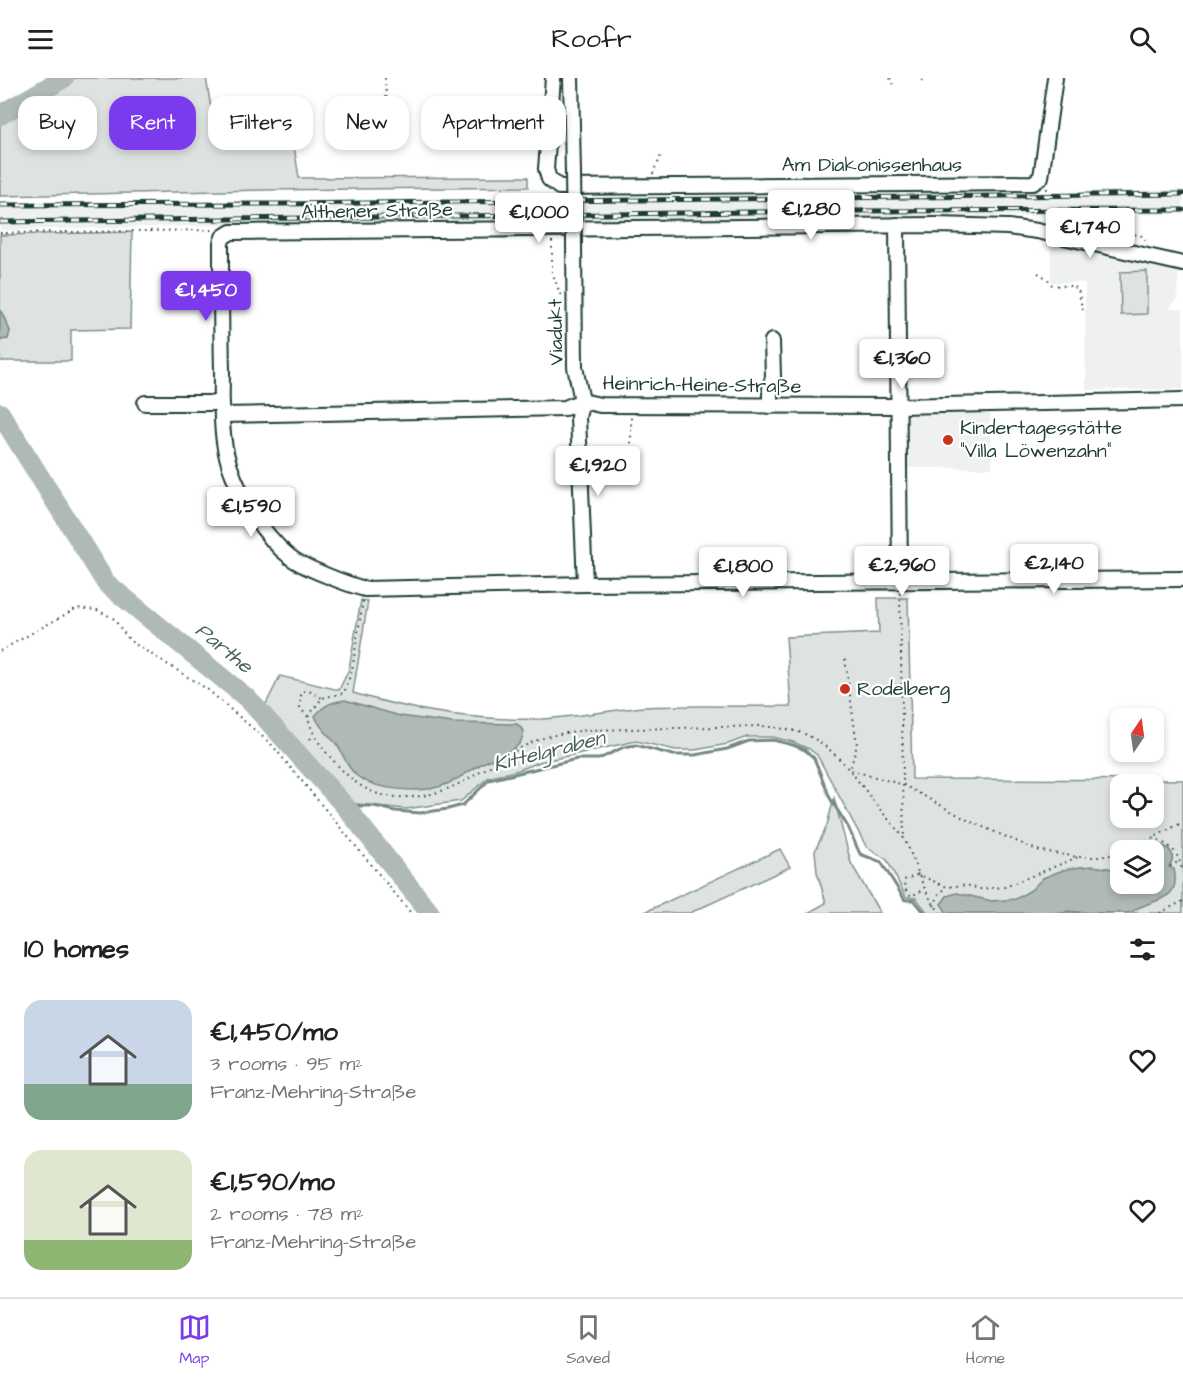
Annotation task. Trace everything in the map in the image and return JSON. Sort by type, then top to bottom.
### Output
[{"type":"street","name":"Am Diakonissenhaus","points":[[553,78],[546,169],[549,179],[559,187],[1033,183],[1047,178],[1051,100],[1055,78]]},
{"type":"street","name":"Viadukt","points":[[571,78],[575,367],[582,401],[578,417],[585,584]]},
{"type":"street","name":"Althener Straße","points":[[224,237],[231,232],[897,225],[1008,227],[1037,231],[1183,264]]},
{"type":"street","points":[[897,225],[900,588]]},
{"type":"street","points":[[224,237],[221,243],[222,409],[226,455],[239,488],[261,526],[291,558],[351,586],[365,590],[585,584],[900,588],[1183,579]]},
{"type":"street","points":[[770,406],[770,387],[773,377],[772,341]]},
{"type":"street","name":"Heinrich-Heine-Straße","points":[[145,403],[222,409],[565,408],[582,401],[600,405],[897,406],[1183,399]]},
{"type":"path","points":[[385,78],[386,96]]},
{"type":"path","points":[[890,78],[893,84]]},
{"type":"path","points":[[922,81],[926,78]]},
{"type":"path","points":[[652,186],[653,170],[660,162],[661,153]]},
{"type":"path","points":[[0,233],[212,229],[224,237]]},
{"type":"path","points":[[1089,230],[1144,237],[1150,256]]},
{"type":"path","points":[[552,256],[552,272],[564,306],[575,307]]},
{"type":"path","points":[[1038,273],[1048,279],[1050,284],[1071,286],[1078,290],[1083,312]]},
{"type":"path","points":[[621,481],[620,467],[631,455],[631,415]]},
{"type":"path","points":[[900,588],[904,839]]},
{"type":"path","points":[[308,717],[322,698],[344,693],[352,670],[363,601]]},
{"type":"path","points":[[0,651],[77,608],[97,610],[113,618],[130,640],[207,689],[272,746],[411,913]]},
{"type":"path","points":[[845,659],[857,745],[850,770]]},
{"type":"path","points":[[322,698],[309,691],[304,691],[300,708],[308,717],[311,729],[322,749],[356,784],[373,793],[410,798],[439,793],[474,777],[535,742],[561,733],[589,730],[762,726],[788,729],[808,736],[825,747],[850,770],[904,839],[917,874],[934,906],[941,913]]},
{"type":"path","points":[[850,770],[903,785],[969,820],[1037,850],[1078,857],[1110,855]]},
{"type":"path","points":[[1150,840],[1183,822]]},
{"type":"path","points":[[1154,838],[1168,844],[1180,861],[1183,873]]},
{"type":"path","points":[[925,889],[911,896],[905,889],[904,880],[917,874],[947,887],[966,885],[980,889],[1005,887],[1078,857]]},
{"type":"path","points":[[1170,866],[1180,861]]},
{"type":"path","points":[[934,906],[939,894],[947,887]]},
{"type":"path","points":[[1160,913],[1183,902]]},
{"type":"shaded area","points":[[71,78],[206,78],[209,96],[208,150],[295,150],[299,178],[528,177],[528,187],[0,196],[0,120],[18,109],[18,150],[97,150],[97,96],[41,96]]},
{"type":"shaded area","points":[[1183,190],[1183,214],[284,224],[0,230],[0,203],[280,202]]},
{"type":"shaded area","points":[[132,232],[130,329],[71,330],[71,361],[0,361],[0,338],[2,340],[10,331],[0,309],[0,235]]},
{"type":"shaded area","points":[[1051,242],[1179,269],[1177,299],[1169,309],[1183,309],[1183,389],[1086,390],[1085,283],[1051,282]]},
{"type":"shaded area","points":[[1147,271],[1147,314],[1121,315],[1120,272]]},
{"type":"shaded area","points":[[0,309],[10,331],[8,339],[1,340],[0,338]]},
{"type":"shaded area","name":"Kindertagesstätte \"Villa Löwenzahn\"","points":[[990,411],[992,468],[905,468],[905,412]]},
{"type":"shaded area","points":[[878,598],[908,598],[912,779],[1110,780],[1110,828],[1164,828],[1164,780],[1183,780],[1183,913],[928,913],[916,898],[906,897],[887,860],[866,846],[817,755],[793,742],[773,737],[747,737],[728,744],[695,750],[676,750],[636,741],[540,762],[488,778],[461,801],[406,809],[348,803],[265,706],[280,676],[339,690],[349,669],[361,600],[368,601],[353,693],[446,714],[541,719],[645,707],[791,706],[786,637],[879,633]]},
{"type":"shaded area","points":[[345,700],[400,716],[453,723],[517,724],[524,731],[520,743],[512,750],[483,763],[447,784],[414,790],[388,788],[357,776],[337,745],[317,721],[315,716],[325,707]]},
{"type":"shaded area","points":[[834,798],[851,863],[880,913],[808,913],[826,903],[817,872],[815,851],[827,825]]},
{"type":"shaded area","points":[[1164,846],[1172,854],[1169,867],[1174,869],[1174,887],[1166,896],[1130,913],[1068,911],[1064,913],[947,913],[941,904],[947,896],[957,893],[992,901],[1016,899],[1031,890],[1043,878],[1063,870],[1093,866],[1110,869],[1110,894],[1164,894]]},
{"type":"shaded area","points":[[780,849],[790,867],[690,913],[643,913]]},
{"type":"waterway","name":"Parthe","points":[[0,115],[64,78]]},
{"type":"waterway","name":"Parthe","points":[[0,413],[106,583],[248,699],[345,806],[430,913]]},
{"type":"waterway","name":"Kittelgraben","points":[[345,806],[374,806],[420,813],[448,809],[463,805],[489,780],[577,759],[599,759],[624,747],[636,745],[673,755],[695,755],[727,749],[749,741],[773,740],[805,750],[814,758],[830,798],[848,827],[860,854],[881,862],[905,900],[914,900],[925,913]]},
{"type":"railway","points":[[0,205],[1183,194]]},
{"type":"railway","points":[[0,222],[833,211],[1183,210]]},
{"type":"place","name":"Kindertagesstätte \"Villa Löwenzahn\"","points":[[948,440]]},
{"type":"place","name":"Rodelberg","points":[[845,689]]}]
